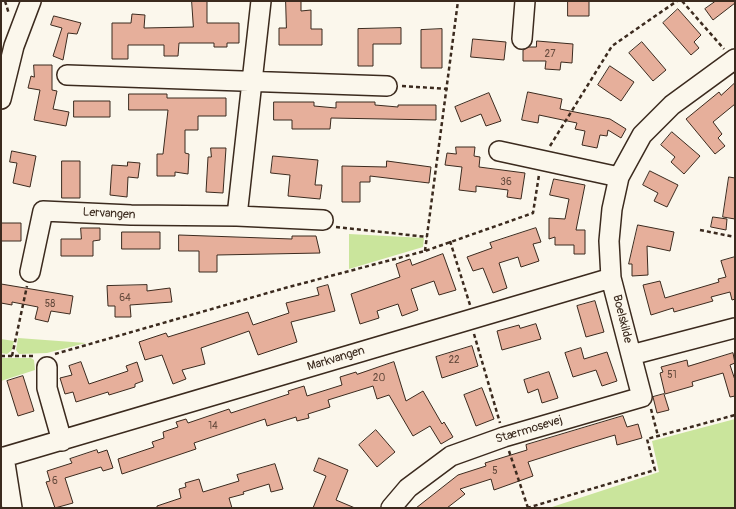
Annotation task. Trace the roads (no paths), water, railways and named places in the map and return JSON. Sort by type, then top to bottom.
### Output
[{"type":"street","points":[[3,87],[14,46],[30,1]]},
{"type":"street","points":[[237,216],[261,1]]},
{"type":"street","points":[[522,40],[525,1]]},
{"type":"street","name":"Boelskilde","points":[[734,60],[666,110],[642,135],[619,177],[612,209],[609,241],[611,278],[631,355],[735,328]]},
{"type":"street","points":[[67,75],[387,86]]},
{"type":"street","points":[[499,151],[619,177]]},
{"type":"street","name":"Lervangen","points":[[30,272],[43,211],[176,217],[237,216],[323,220]]},
{"type":"street","name":"Markvangen","points":[[2,457],[473,326],[611,278]]},
{"type":"street","name":"Stærmosevej","points":[[391,508],[408,488],[451,456],[502,430],[642,397],[631,355]]},
{"type":"street","points":[[45,359],[47,388],[62,441]]},
{"type":"street","points":[[2,457],[12,508]]}]
